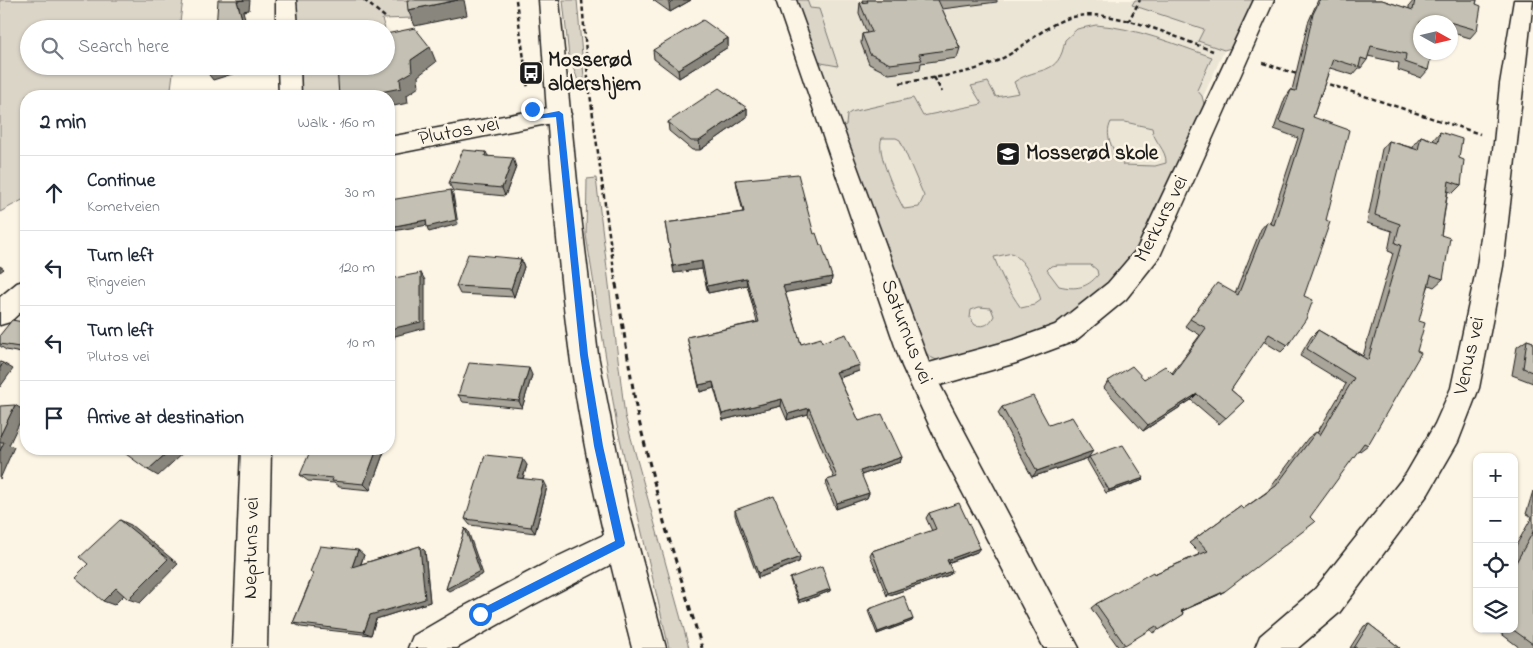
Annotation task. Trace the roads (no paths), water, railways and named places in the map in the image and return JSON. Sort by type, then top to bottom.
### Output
[{"type":"street","points":[[286,0],[287,20]]},
{"type":"street","points":[[549,0],[547,116],[584,355],[599,446],[620,543],[650,648]]},
{"type":"street","name":"Saturnus vei","points":[[786,0],[922,378],[956,447],[1062,648]]},
{"type":"street","name":"Merkurs vei","points":[[922,378],[1016,351],[1064,333],[1117,291],[1147,256],[1264,0]]},
{"type":"street","name":"Venus vei","points":[[1272,648],[1328,601],[1417,484],[1447,432],[1465,388],[1490,266],[1506,143],[1511,84],[1524,0]]},
{"type":"street","points":[[289,75],[290,90]]},
{"type":"street","name":"Plutos vei","points":[[395,145],[547,116]]},
{"type":"street","points":[[0,314],[20,296]]},
{"type":"street","name":"Neptuns vei","points":[[250,648],[256,455]]},
{"type":"street","points":[[425,648],[480,614],[620,543]]},
{"type":"place","name":"Mosserød aldershjem","points":[[531,73]]},
{"type":"place","name":"Mosserød skole","points":[[1008,154]]}]
